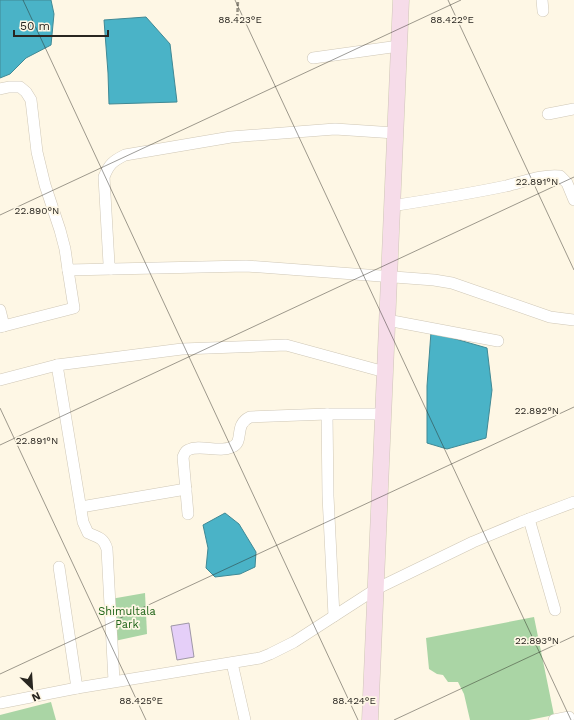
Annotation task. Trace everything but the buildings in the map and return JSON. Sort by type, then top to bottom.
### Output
[{"type":"main road","points":[[370,720],[401,0]]},
{"type":"street","points":[[313,58],[399,46]]},
{"type":"street","points":[[0,89],[20,87],[26,92],[31,100],[37,152],[52,210],[60,230],[65,249],[74,308],[2,327],[0,310]]},
{"type":"street","points":[[548,114],[574,109]]},
{"type":"street","points":[[111,269],[109,264],[104,178],[108,166],[114,160],[125,155],[231,137],[335,129],[395,133]]},
{"type":"street","points":[[391,206],[453,197],[525,182],[550,175],[560,176],[567,183],[574,200]]},
{"type":"street","points":[[68,270],[246,266],[389,278],[434,280],[452,283],[550,317],[574,320]]},
{"type":"street","points":[[387,320],[498,341]]},
{"type":"street","points":[[0,380],[57,365],[182,349],[286,345],[385,372]]},
{"type":"street","points":[[57,365],[85,527],[88,533],[102,538],[107,549],[114,681]]},
{"type":"street","points":[[326,414],[328,496],[334,616]]},
{"type":"street","points":[[188,514],[183,457],[185,453],[188,450],[195,448],[225,449],[236,445],[241,424],[244,420],[250,417],[326,414],[384,414]]},
{"type":"street","points":[[81,507],[186,489]]},
{"type":"street","points":[[0,704],[114,681],[260,658],[294,642],[376,589],[473,542],[574,502]]},
{"type":"street","points":[[529,519],[555,610]]},
{"type":"street","points":[[59,567],[77,688]]},
{"type":"street","points":[[232,663],[245,720]]},
{"type":"street","points":[[554,720],[569,717]]},
{"type":"path","points":[[237,24],[238,0]]},
{"type":"green space","name":"Shimultala Park","points":[[145,593],[147,634],[110,642],[105,600]]},
{"type":"green space","points":[[534,617],[554,715],[529,720],[470,720],[464,694],[458,682],[448,682],[443,675],[437,674],[429,669],[426,638]]},
{"type":"green space","points":[[51,702],[56,720],[0,720],[0,715]]},
{"type":"water","points":[[0,0],[51,0],[54,14],[51,45],[26,58],[10,74],[0,78]]},
{"type":"water","points":[[146,17],[170,44],[177,102],[109,104],[104,20]]},
{"type":"water","points":[[431,332],[487,348],[492,390],[486,438],[447,449],[427,443],[427,386]]},
{"type":"water","points":[[225,513],[239,524],[256,552],[255,567],[240,574],[215,577],[206,568],[208,548],[203,525]]}]
